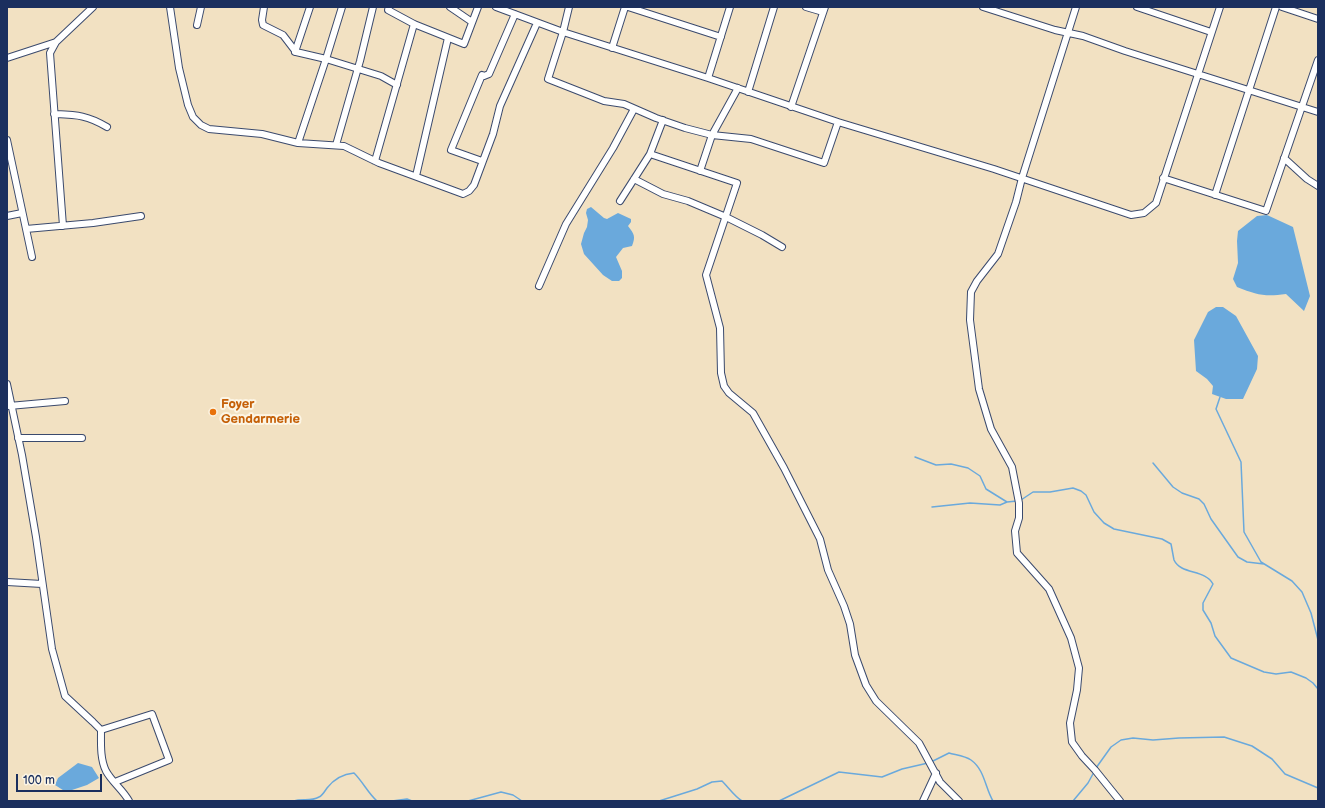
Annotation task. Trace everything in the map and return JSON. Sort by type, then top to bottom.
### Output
[{"type":"street","points":[[63,226],[50,53],[56,42],[93,7]]},
{"type":"street","points":[[170,7],[186,98],[191,112],[197,121],[209,129],[262,134],[298,142],[336,145],[351,148],[374,161],[463,194],[469,191],[474,185],[493,134],[500,106],[537,23]]},
{"type":"street","points":[[197,25],[202,7]]},
{"type":"street","points":[[264,7],[262,20],[263,25],[283,35],[295,52],[326,59],[381,76],[397,85]]},
{"type":"street","points":[[295,52],[310,7]]},
{"type":"street","points":[[298,142],[342,7]]},
{"type":"street","points":[[336,145],[374,7]]},
{"type":"street","points":[[389,7],[388,10],[414,24],[464,44],[478,7]]},
{"type":"street","points":[[450,7],[472,22]]},
{"type":"street","points":[[496,7],[563,32],[708,78],[838,122],[1022,178],[1131,215],[1144,213],[1156,203],[1220,7]]},
{"type":"street","points":[[569,7],[563,32],[548,79],[604,101],[624,104],[685,128],[712,135],[751,139],[824,163],[838,122]]},
{"type":"street","points":[[612,48],[627,7],[721,37]]},
{"type":"street","points":[[708,78],[730,7]]},
{"type":"street","points":[[748,92],[774,7]]},
{"type":"street","points":[[792,107],[824,10],[806,7]]},
{"type":"street","points":[[983,7],[1055,30],[1083,36],[1125,51],[1318,112]]},
{"type":"street","points":[[1076,7],[1022,178],[1016,202],[998,254],[977,281],[971,292],[970,320],[979,389],[991,429],[1012,467],[1019,503],[1019,518],[1015,531],[1017,552],[1049,589],[1071,638],[1079,668],[1077,690],[1070,723],[1072,742],[1120,801]]},
{"type":"street","points":[[1137,7],[1211,32]]},
{"type":"street","points":[[1215,195],[1276,7]]},
{"type":"street","points":[[1282,7],[1318,19]]},
{"type":"street","points":[[482,161],[451,150],[482,75],[486,76],[491,71],[515,14]]},
{"type":"street","points":[[374,161],[414,24]]},
{"type":"street","points":[[416,176],[448,38]]},
{"type":"street","points":[[7,58],[56,42]]},
{"type":"street","points":[[1163,178],[1266,211],[1318,60]]},
{"type":"street","points":[[700,171],[712,135],[738,88]]},
{"type":"street","points":[[539,286],[566,224],[613,148],[634,109]]},
{"type":"street","points":[[54,114],[81,115],[107,127]]},
{"type":"street","points":[[620,201],[650,154],[663,120]]},
{"type":"street","points":[[7,140],[32,257]]},
{"type":"street","points":[[650,154],[737,183],[706,275],[720,328],[721,373],[724,386],[753,413],[784,468],[820,539],[828,570],[844,606],[850,624],[855,655],[866,685],[876,701],[919,743],[940,782],[959,801]]},
{"type":"street","points":[[1284,158],[1307,179],[1318,186]]},
{"type":"street","points":[[634,179],[663,194],[688,201],[726,217],[782,247]]},
{"type":"street","points":[[7,216],[22,213]]},
{"type":"street","points":[[26,229],[141,216]]},
{"type":"street","points":[[7,384],[9,406],[18,438],[36,537],[52,649],[65,696],[101,730],[100,749],[106,770],[129,801]]},
{"type":"street","points":[[9,406],[65,401]]},
{"type":"street","points":[[18,438],[82,438]]},
{"type":"street","points":[[7,582],[42,584]]},
{"type":"street","points":[[101,730],[152,714],[169,760],[115,782]]},
{"type":"street","points":[[923,801],[936,773]]},
{"type":"water","points":[[591,207],[607,219],[618,213],[631,219],[628,226],[634,235],[632,246],[623,248],[616,257],[622,271],[622,278],[619,281],[612,281],[603,275],[584,254],[581,244],[587,227],[587,209]]},
{"type":"water","points":[[1267,215],[1293,227],[1310,296],[1304,311],[1286,294],[1256,294],[1237,287],[1233,279],[1238,263],[1238,231],[1257,216]]},
{"type":"water","points":[[1216,307],[1223,307],[1236,316],[1258,356],[1257,369],[1243,399],[1226,399],[1212,394],[1213,386],[1207,379],[1196,371],[1194,340],[1208,312]]},
{"type":"water","points":[[78,763],[92,767],[99,778],[87,785],[66,792],[55,785],[58,778]]},
{"type":"waterway","points":[[1220,397],[1216,409],[1241,462],[1244,532],[1261,562],[1292,581],[1302,592],[1311,613],[1318,640]]},
{"type":"waterway","points":[[915,457],[936,465],[951,464],[968,468],[980,476],[986,489],[1007,502],[1017,501]]},
{"type":"waterway","points":[[1153,463],[1173,487],[1182,493],[1199,499],[1204,504],[1211,519],[1238,557],[1247,562],[1264,564]]},
{"type":"waterway","points":[[1021,500],[1033,492],[1050,492],[1073,488],[1086,495],[1094,512],[1104,523],[1114,529],[1162,539],[1171,544],[1174,560],[1177,565],[1205,576],[1213,584],[1203,603],[1203,610],[1211,623],[1215,636],[1231,658],[1264,672],[1276,674],[1291,672],[1306,678],[1318,689]]},
{"type":"waterway","points":[[932,507],[970,503],[1000,505],[1007,502]]},
{"type":"waterway","points":[[1096,768],[1111,747],[1121,740],[1133,738],[1153,740],[1224,737],[1252,746],[1272,759],[1285,774],[1318,788]]},
{"type":"waterway","points":[[931,762],[949,753],[971,760],[976,764],[982,774],[993,801]]},
{"type":"waterway","points":[[779,801],[839,772],[882,777],[902,769],[928,763]]},
{"type":"waterway","points":[[1073,801],[1088,783],[1094,772]]},
{"type":"waterway","points":[[294,801],[319,797],[336,780],[346,774],[354,773],[377,801]]},
{"type":"waterway","points":[[659,801],[697,789],[712,782],[722,781],[742,801]]},
{"type":"waterway","points":[[468,801],[501,792],[513,795],[522,801]]},
{"type":"waterway","points":[[392,801],[407,799],[412,801]]},
{"type":"place","name":"Foyer Gendarmerie","points":[[213,412]]}]
